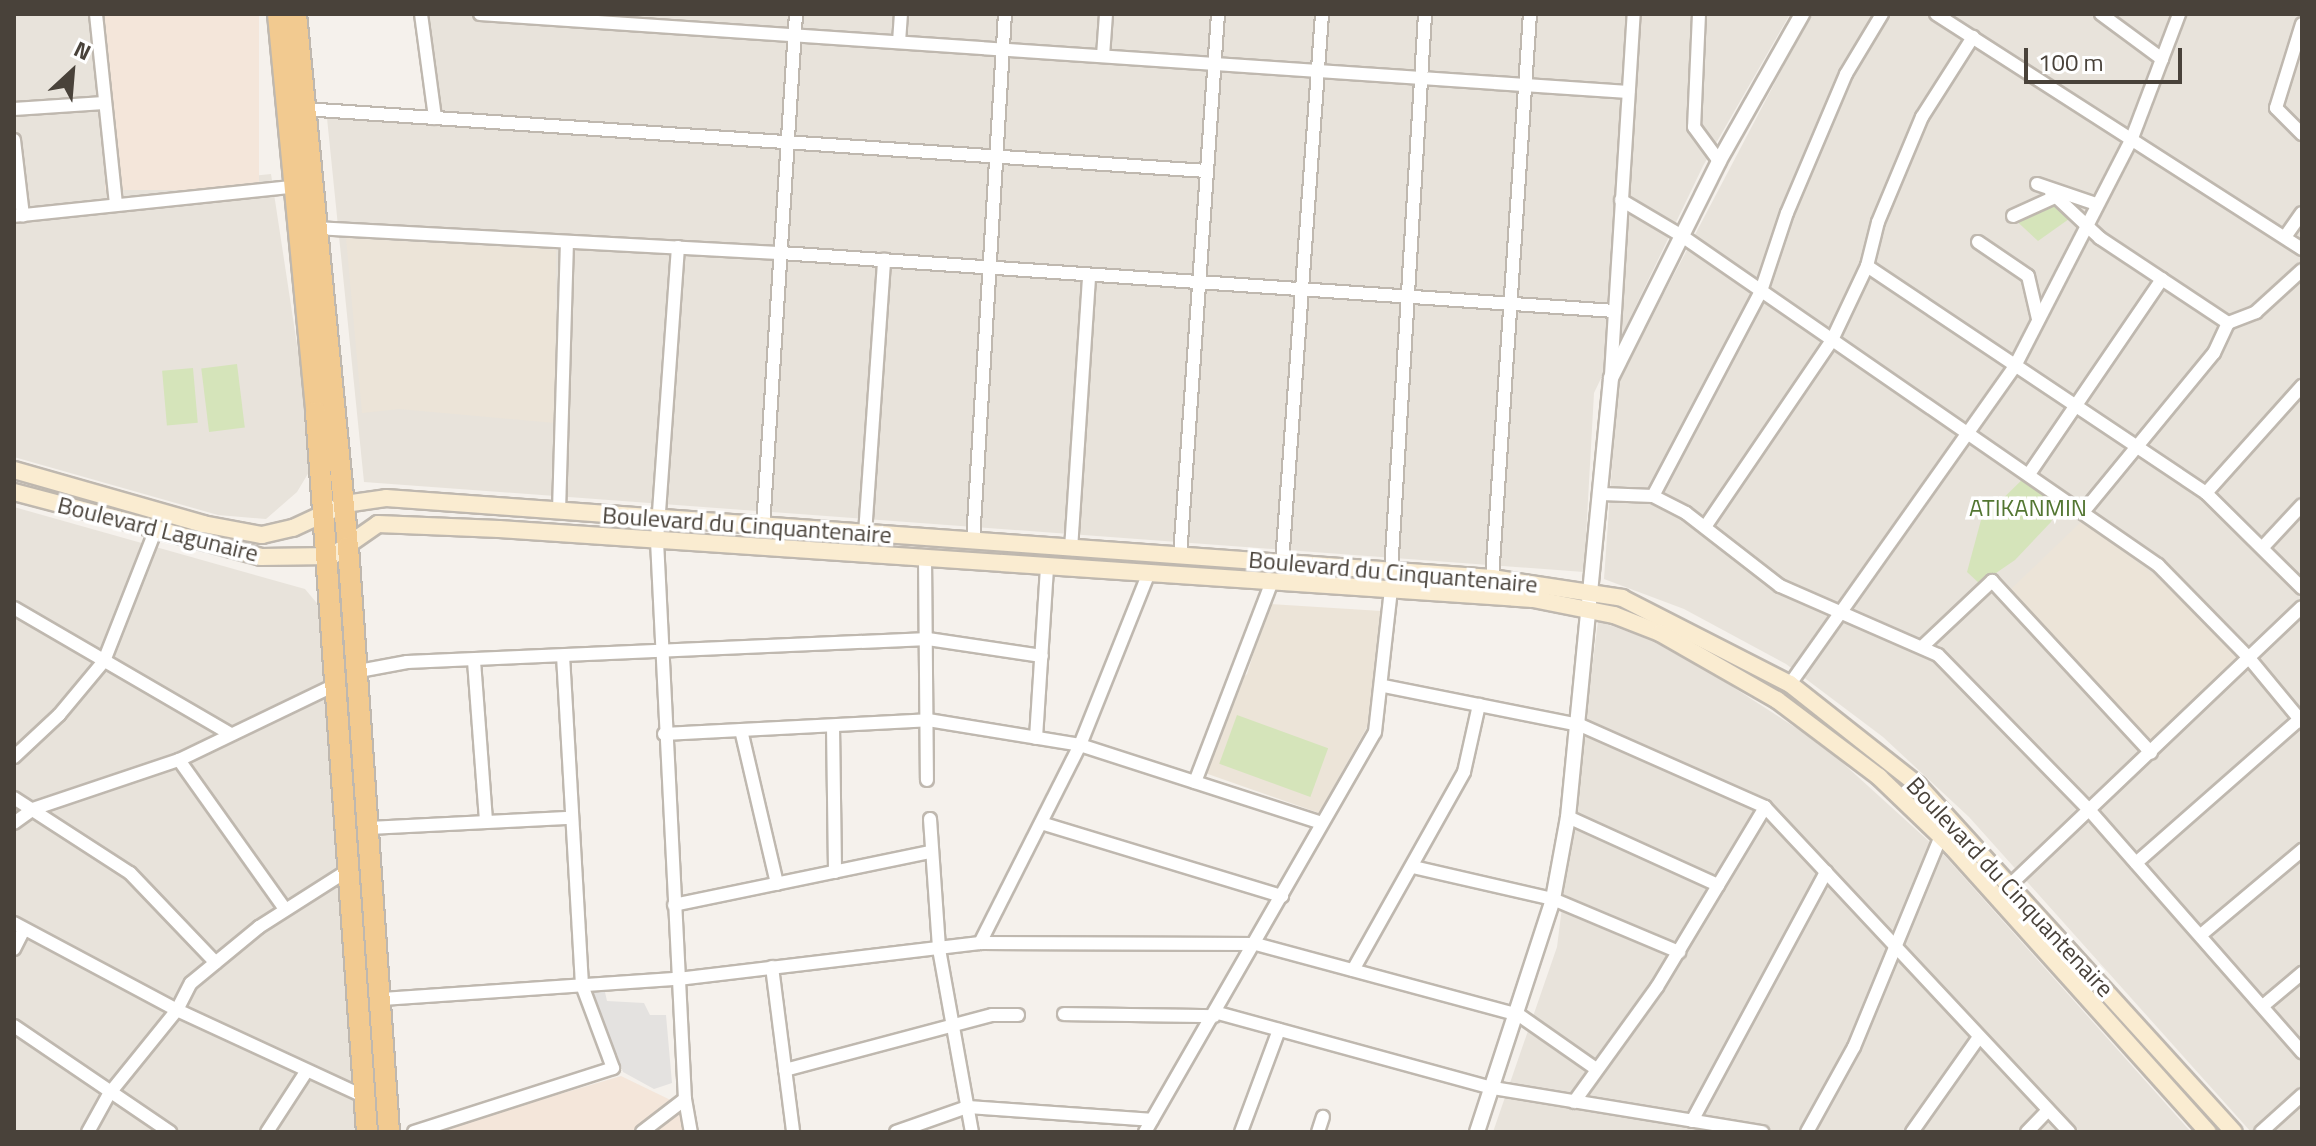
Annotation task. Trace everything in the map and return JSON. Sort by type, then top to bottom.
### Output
[{"type":"highway","points":[[278,14],[327,556],[367,1132]]},
{"type":"highway","points":[[296,14],[359,671],[389,1132]]},
{"type":"main road","name":"Boulevard Lagunaire","points":[[14,470],[203,524],[262,535],[345,504]]},
{"type":"main road","name":"Boulevard Lagunaire","points":[[14,492],[261,557],[327,556],[348,547]]},
{"type":"main road","name":"Boulevard du Cinquantenaire","points":[[345,504],[386,498],[1282,563],[1589,608],[1660,633],[1777,700],[1879,777],[1941,836],[2208,1132]]},
{"type":"main road","name":"Boulevard du Cinquantenaire","points":[[348,547],[378,524],[1148,575],[1272,581],[1492,578],[1591,591],[1657,612],[1790,684],[1918,785],[2012,883],[2234,1132]]},
{"type":"street","points":[[96,14],[116,204]]},
{"type":"street","points":[[421,14],[435,118]]},
{"type":"street","points":[[482,14],[588,18],[695,29],[1628,92]]},
{"type":"street","points":[[695,29],[696,14]]},
{"type":"street","points":[[763,527],[796,14]]},
{"type":"street","points":[[899,42],[901,14]]},
{"type":"street","points":[[973,541],[993,156],[1005,14]]},
{"type":"street","points":[[1103,56],[1106,14]]},
{"type":"street","points":[[1180,556],[1218,14]]},
{"type":"street","points":[[1282,563],[1322,14]]},
{"type":"street","points":[[896,1132],[967,1107],[1149,1126],[1216,1015],[1375,732],[1384,686],[1405,298],[1425,14]]},
{"type":"street","points":[[1492,578],[1530,14]]},
{"type":"street","points":[[1477,1132],[1519,1015],[1553,899],[1568,817],[1602,494],[1634,14]]},
{"type":"street","points":[[1699,14],[1694,127],[1719,161]]},
{"type":"street","points":[[1611,378],[1719,161],[1802,14]]},
{"type":"street","points":[[1653,496],[1761,291],[1787,213],[1846,74],[1882,14]]},
{"type":"street","points":[[2101,14],[2162,59]]},
{"type":"street","points":[[1790,684],[1837,613],[2015,366],[2132,138],[2179,14]]},
{"type":"street","points":[[1945,16],[2302,249]]},
{"type":"street","points":[[2302,24],[2276,108],[2302,134]]},
{"type":"street","points":[[1705,527],[1832,340],[1867,266],[1878,222],[1922,117],[1973,37]]},
{"type":"street","points":[[14,109],[104,103]]},
{"type":"street","points":[[304,109],[1207,171]]},
{"type":"street","points":[[14,140],[18,215],[292,187]]},
{"type":"street","points":[[2037,184],[2085,225],[2228,323]]},
{"type":"street","points":[[2013,216],[2053,195],[2096,204]]},
{"type":"street","points":[[1621,200],[1682,236],[2158,565],[2249,658],[2301,721],[2136,863]]},
{"type":"street","points":[[2285,237],[2302,213]]},
{"type":"street","points":[[316,228],[781,253],[1302,292],[1615,311]]},
{"type":"street","points":[[559,511],[567,242]]},
{"type":"street","points":[[1978,242],[2028,276],[2038,319]]},
{"type":"street","points":[[678,247],[657,541],[659,650],[685,1099],[691,1132]]},
{"type":"street","points":[[865,534],[884,260]]},
{"type":"street","points":[[1867,266],[2206,493],[2302,588]]},
{"type":"street","points":[[2084,511],[2220,344],[2228,323],[2256,312],[2302,270]]},
{"type":"street","points":[[1071,549],[1089,276]]},
{"type":"street","points":[[2029,474],[2162,279]]},
{"type":"street","points":[[2206,493],[2302,386]]},
{"type":"street","points":[[1602,494],[1653,496],[1705,527],[1761,576],[1837,613],[1923,646],[1938,655],[2091,812],[2202,934],[2302,1052]]},
{"type":"street","points":[[2263,547],[2302,505]]},
{"type":"street","points":[[14,757],[59,715],[104,661],[156,529]]},
{"type":"street","points":[[925,558],[927,780]]},
{"type":"street","points":[[1036,738],[1047,569]]},
{"type":"street","points":[[980,943],[1080,745],[1148,575]]},
{"type":"street","points":[[1195,782],[1272,581]]},
{"type":"street","points":[[1923,646],[1992,581],[2151,753]]},
{"type":"street","points":[[2012,883],[2091,812],[2302,607]]},
{"type":"street","points":[[14,608],[229,733]]},
{"type":"street","points":[[359,671],[407,662],[928,639],[1042,656]]},
{"type":"street","points":[[414,1132],[610,1072],[613,1063],[582,985],[563,657]]},
{"type":"street","points":[[474,661],[486,821]]},
{"type":"street","points":[[14,823],[33,809],[179,760],[229,733],[335,685]]},
{"type":"street","points":[[1384,686],[1580,725],[1765,807],[2069,1132]]},
{"type":"street","points":[[1353,970],[1464,772],[1479,705]]},
{"type":"street","points":[[664,734],[928,720],[1080,745],[1322,823]]},
{"type":"street","points":[[833,726],[835,872]]},
{"type":"street","points":[[741,730],[777,884]]},
{"type":"street","points":[[179,760],[285,909]]},
{"type":"street","points":[[14,798],[130,873],[216,963]]},
{"type":"street","points":[[1574,1102],[1679,952],[1765,807]]},
{"type":"street","points":[[1568,817],[1718,885]]},
{"type":"street","points":[[370,828],[570,818]]},
{"type":"street","points":[[930,819],[939,949],[972,1132]]},
{"type":"street","points":[[1041,823],[1282,896]]},
{"type":"street","points":[[1807,1132],[1854,1047],[1941,836]]},
{"type":"street","points":[[2202,934],[2302,850]]},
{"type":"street","points":[[674,905],[931,852]]},
{"type":"street","points":[[1413,867],[1553,899],[1679,952]]},
{"type":"street","points":[[88,1132],[109,1094],[177,1010],[191,983],[285,909],[350,869]]},
{"type":"street","points":[[1692,1121],[1826,872]]},
{"type":"street","points":[[14,949],[19,926],[177,1010],[365,1097]]},
{"type":"street","points":[[381,999],[678,979],[980,943],[1256,944],[1519,1015],[1596,1069]]},
{"type":"street","points":[[772,967],[793,1132]]},
{"type":"street","points":[[2264,1005],[2302,973]]},
{"type":"street","points":[[1064,1014],[1216,1015],[1493,1088],[1762,1132]]},
{"type":"street","points":[[785,1070],[992,1015],[1018,1015]]},
{"type":"street","points":[[14,1026],[109,1094],[170,1132]]},
{"type":"street","points":[[1241,1132],[1279,1030]]},
{"type":"street","points":[[1912,1132],[1979,1037]]},
{"type":"street","points":[[267,1132],[306,1072]]},
{"type":"street","points":[[2261,1132],[2302,1095]]},
{"type":"street","points":[[642,1132],[685,1099]]},
{"type":"street","points":[[2027,1132],[2048,1110]]},
{"type":"street","points":[[1318,1132],[1323,1117]]},
{"type":"shaded area","points":[[14,14],[105,14],[125,189],[271,174],[313,450],[309,472],[297,492],[266,519],[218,515],[14,457]]},
{"type":"shaded area","points":[[105,14],[259,14],[259,190],[105,190]]},
{"type":"shaded area","points":[[429,14],[1790,14],[1703,166],[1594,393],[1584,572],[364,482],[327,118],[440,126]]},
{"type":"shaded area","points":[[1811,14],[2302,14],[2302,1132],[2251,1132],[1969,817],[1883,737],[1786,664],[1684,609],[1604,579],[1618,381]]},
{"type":"shaded area","points":[[346,238],[556,250],[555,423],[399,409],[362,413]]},
{"type":"shaded area","points":[[14,507],[305,589],[326,614],[365,1132],[14,1132]]},
{"type":"shaded area","points":[[2083,520],[2154,575],[2241,657],[2152,743],[2010,590]]},
{"type":"shaded area","points":[[1269,604],[1381,611],[1370,722],[1319,813],[1205,773],[1239,680],[1247,674]]},
{"type":"shaded area","points":[[1598,621],[1671,647],[1824,746],[1944,855],[2191,1132],[1493,1132],[1557,947]]},
{"type":"shaded area","points":[[591,992],[605,992],[607,1001],[644,1003],[650,1015],[666,1015],[672,1083],[654,1089],[623,1072]]},
{"type":"shaded area","points":[[621,1076],[683,1106],[687,1132],[431,1132]]},
{"type":"green space","points":[[2052,195],[2069,219],[2038,241],[2010,215]]},
{"type":"green space","points":[[237,364],[245,428],[209,432],[201,368]]},
{"type":"green space","points":[[193,368],[198,423],[167,425],[162,371]]},
{"type":"green space","name":"ATIKANMIN","points":[[2033,469],[2065,492],[2051,522],[2015,560],[1980,584],[1967,572],[1981,520]]},
{"type":"green space","points":[[1237,715],[1328,748],[1310,797],[1219,764]]}]
